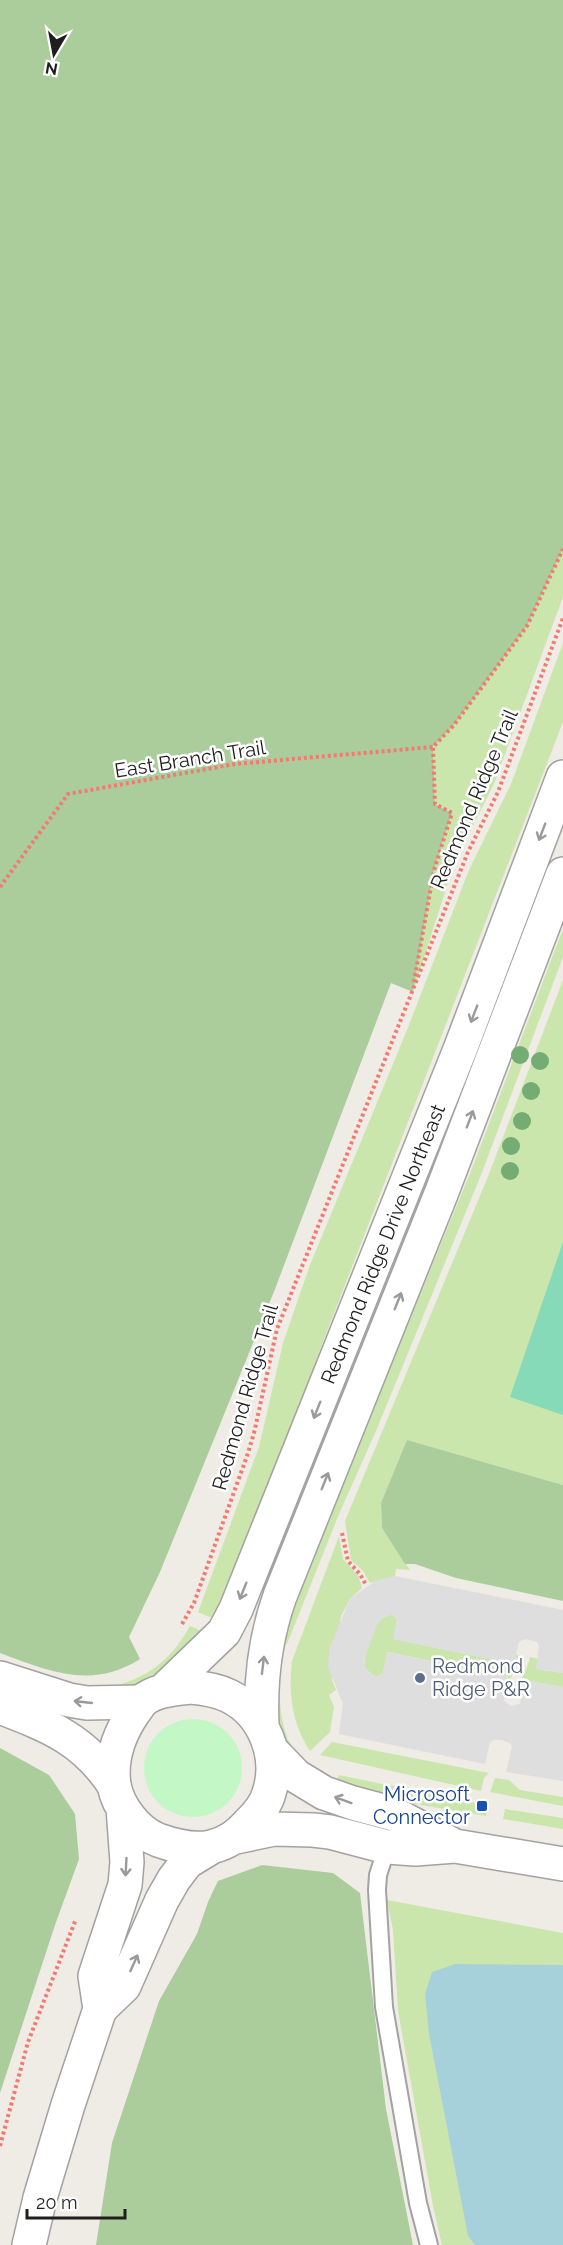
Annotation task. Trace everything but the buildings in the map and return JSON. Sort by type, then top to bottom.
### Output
[{"type":"street","name":"Redmond Ridge Drive Northeast","points":[[29,2245],[40,2198],[100,2009],[95,1976],[125,1886],[127,1862],[118,1797],[116,1746],[126,1724],[153,1695],[224,1632],[236,1609],[461,1047],[563,777]]},
{"type":"street","name":"Redmond Ridge Drive Northeast","points":[[100,2009],[124,1986],[162,1900],[187,1862],[223,1843],[260,1811],[269,1793],[262,1669],[272,1619],[441,1194],[563,874]]},
{"type":"street","points":[[0,1678],[69,1700],[99,1703],[190,1687],[210,1689],[237,1701],[296,1776],[316,1789],[353,1803],[394,1814],[455,1846]]},
{"type":"street","points":[[0,1707],[58,1731],[101,1764],[118,1797],[150,1837],[179,1847],[223,1843],[274,1829],[313,1830],[330,1832],[387,1847],[415,1849],[455,1846],[563,1864]]},
{"type":"lane","points":[[387,1847],[378,1875],[377,1890],[384,2007],[418,2203],[429,2245]]},
{"type":"path","name":"Redmond Ridge Trail","points":[[413,992],[434,870],[452,813],[435,804],[433,747],[454,725],[527,626],[563,549]]},
{"type":"path","name":"Redmond Ridge Trail","points":[[176,1631],[188,1616],[194,1603],[247,1456],[277,1329],[468,852],[498,792],[563,618]]},
{"type":"path","name":"East Branch Trail","points":[[0,887],[68,794],[235,764],[433,747]]},
{"type":"path","points":[[342,1531],[348,1561],[360,1574],[366,1586]]},
{"type":"path","points":[[0,2146],[28,2042],[79,1911]]},
{"type":"green space","points":[[0,0],[563,0],[563,549],[527,626],[454,725],[433,747],[435,804],[452,813],[434,870],[413,992],[391,983],[275,1289],[160,1572],[129,1637],[140,1659],[104,1674],[87,1675],[53,1671],[0,1653]]},
{"type":"green space","points":[[563,549],[563,597],[494,784],[454,864],[413,992],[434,870],[452,813],[435,804],[433,747],[454,725],[527,626]]},
{"type":"green space","points":[[563,643],[563,722],[319,1352],[297,1415],[236,1562],[231,1595],[221,1622],[198,1612],[259,1447],[283,1343],[310,1265],[407,1030],[469,870],[511,784]]},
{"type":"green space","points":[[563,929],[563,957],[481,1175],[287,1644],[276,1643],[471,1171]]},
{"type":"green space","points":[[563,980],[563,1485],[407,1441],[381,1503],[382,1528],[410,1570],[396,1569],[395,1576],[370,1583],[363,1571],[351,1560],[345,1521],[487,1179]]},
{"type":"green space","points":[[563,1242],[563,1415],[510,1397]]},
{"type":"green space","points":[[407,1440],[563,1485],[563,1601],[456,1578],[415,1564],[405,1564],[382,1528],[381,1503]]},
{"type":"green space","points":[[339,1536],[343,1559],[358,1575],[362,1588],[350,1599],[341,1616],[332,1680],[336,1690],[329,1695],[334,1707],[330,1732],[310,1751],[295,1719],[291,1696],[292,1661]]},
{"type":"green space","points":[[392,1614],[397,1620],[394,1639],[514,1664],[516,1655],[522,1656],[511,1678],[510,1689],[506,1688],[508,1677],[388,1652],[383,1672],[377,1677],[372,1674],[365,1668],[369,1644],[379,1621]]},
{"type":"green space","points":[[190,1626],[210,1635],[142,1687],[92,1692],[124,1683],[149,1671],[171,1653]]},
{"type":"green space","points":[[530,1657],[538,1659],[536,1669],[563,1673],[563,1687],[524,1680],[522,1691],[518,1690]]},
{"type":"green space","points":[[279,1669],[279,1691],[287,1738],[299,1757],[323,1771],[321,1781],[290,1752],[280,1733],[277,1712]]},
{"type":"green space","points":[[193,1719],[212,1723],[227,1734],[238,1749],[242,1768],[238,1787],[227,1802],[212,1813],[193,1817],[174,1813],[159,1802],[148,1787],[144,1768],[148,1749],[159,1734],[174,1723]]},
{"type":"green space","points":[[332,1742],[489,1773],[484,1778],[481,1791],[320,1755]]},
{"type":"green space","points":[[0,1748],[49,1775],[75,1814],[79,1859],[0,2093]]},
{"type":"green space","points":[[339,1775],[489,1806],[486,1816],[374,1797],[334,1787]]},
{"type":"green space","points":[[495,1778],[509,1780],[520,1790],[563,1797],[563,1806],[490,1792]]},
{"type":"green space","points":[[505,1809],[563,1818],[563,1829],[503,1819]]},
{"type":"green space","points":[[262,1865],[333,1873],[360,1893],[386,2109],[413,2245],[96,2245],[112,2143],[159,2001],[197,1934],[218,1881]]},
{"type":"green space","points":[[387,1900],[563,1933],[563,2245],[442,2245],[398,2011],[393,1930]]},
{"type":"shaded area","name":"Redmond Ridge P&R","points":[[395,1576],[563,1610],[563,1673],[536,1669],[539,1646],[537,1642],[525,1639],[519,1642],[514,1664],[393,1639],[397,1620],[392,1614],[384,1617],[377,1624],[364,1661],[366,1669],[377,1677],[383,1672],[387,1652],[508,1677],[504,1701],[511,1706],[520,1704],[524,1680],[563,1687],[563,1781],[506,1772],[512,1746],[502,1740],[490,1742],[485,1764],[339,1734],[343,1704],[328,1667],[329,1649],[350,1599],[375,1581]]},
{"type":"water","points":[[455,1964],[563,1965],[563,2245],[475,2245],[468,2236],[429,2034],[425,1994],[432,1972]]},
{"type":"place","name":"Redmond Ridge P&R","points":[[420,1678]]},
{"type":"place","name":"Microsoft Connector","points":[[482,1806]]}]
